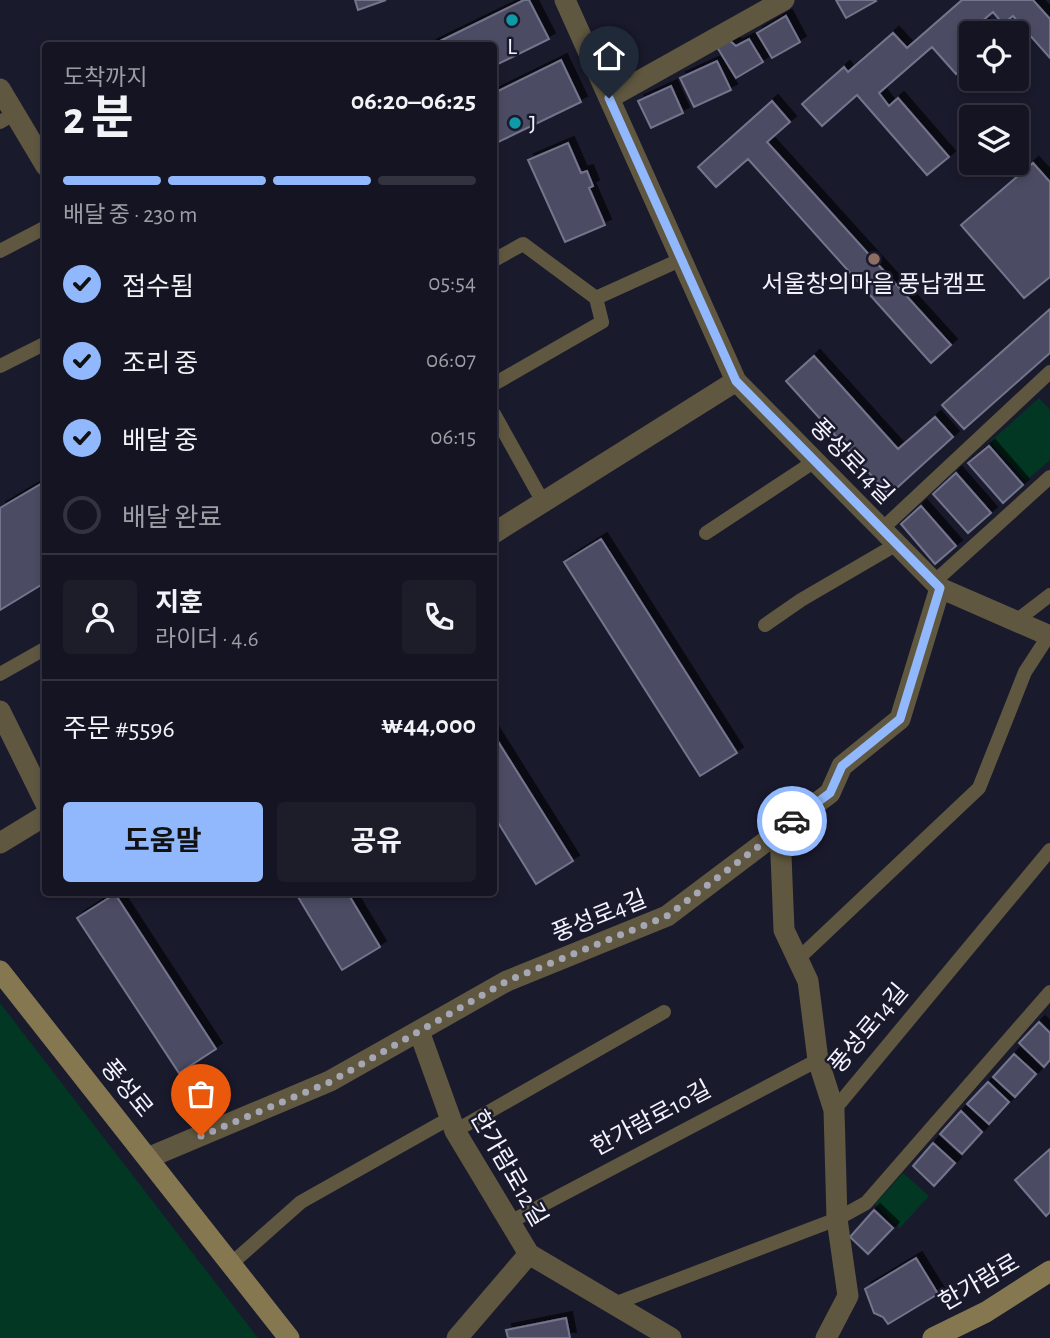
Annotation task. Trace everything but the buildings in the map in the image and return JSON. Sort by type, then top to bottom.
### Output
[{"type":"street","name":"풍성로14길","points":[[565,0],[736,381],[937,585],[1049,635]]},
{"type":"street","points":[[609,98],[784,0]]},
{"type":"street","points":[[0,89],[7,118],[42,161]]},
{"type":"street","points":[[497,531],[736,381]]},
{"type":"street","name":"풍성로4길","points":[[150,1157],[330,1082],[507,981],[667,916],[830,793],[842,766],[900,719],[937,585]]},
{"type":"street","points":[[0,711],[42,796]]},
{"type":"street","points":[[0,843],[42,817]]},
{"type":"street","points":[[780,831],[783,930],[808,981],[818,1060],[834,1110],[836,1219],[848,1296],[826,1338]]},
{"type":"street","name":"풍성로","points":[[0,971],[150,1157],[289,1338]]},
{"type":"street","name":"한가람로12길","points":[[419,1031],[452,1125],[529,1254],[671,1338]]},
{"type":"street","points":[[457,1338],[529,1254]]},
{"type":"street","name":"한가람로","points":[[933,1338],[986,1312],[1050,1271]]},
{"type":"lane","points":[[0,251],[42,229]]},
{"type":"lane","points":[[497,258],[523,244],[596,298],[602,322],[497,382]]},
{"type":"lane","points":[[596,298],[681,259]]},
{"type":"lane","points":[[0,366],[42,345]]},
{"type":"lane","points":[[765,625],[889,536],[1050,372]]},
{"type":"lane","points":[[497,419],[543,502]]},
{"type":"lane","points":[[706,533],[816,461]]},
{"type":"lane","points":[[937,585],[1050,477]]},
{"type":"lane","points":[[1016,621],[1050,595]]},
{"type":"lane","points":[[798,959],[979,788],[1025,672],[1049,635]]},
{"type":"lane","points":[[0,674],[42,650]]},
{"type":"lane","name":"풍성로14길","points":[[834,1110],[1050,850]]},
{"type":"lane","points":[[614,1304],[836,1219],[866,1203],[1050,992]]},
{"type":"lane","points":[[232,1263],[301,1202],[664,1012]]},
{"type":"lane","name":"한가람로10길","points":[[510,1222],[818,1060]]},
{"type":"green space","points":[[1039,398],[1050,410],[1050,460],[1026,481],[990,442]]},
{"type":"green space","points":[[0,1003],[258,1338],[0,1338]]},
{"type":"green space","points":[[903,1173],[929,1196],[900,1228],[875,1204]]},
{"type":"way so far","points":[[201,1136],[330,1082],[507,981],[667,916],[792,821]]},
{"type":"place","name":"L","points":[[512,20]]},
{"type":"place","name":"J","points":[[515,123]]},
{"type":"place","name":"서울창의마을 풍납캠프","points":[[874,259]]},
{"type":"route","points":[[609,98],[736,381],[940,588],[900,719],[842,766],[830,793],[792,821]]}]
